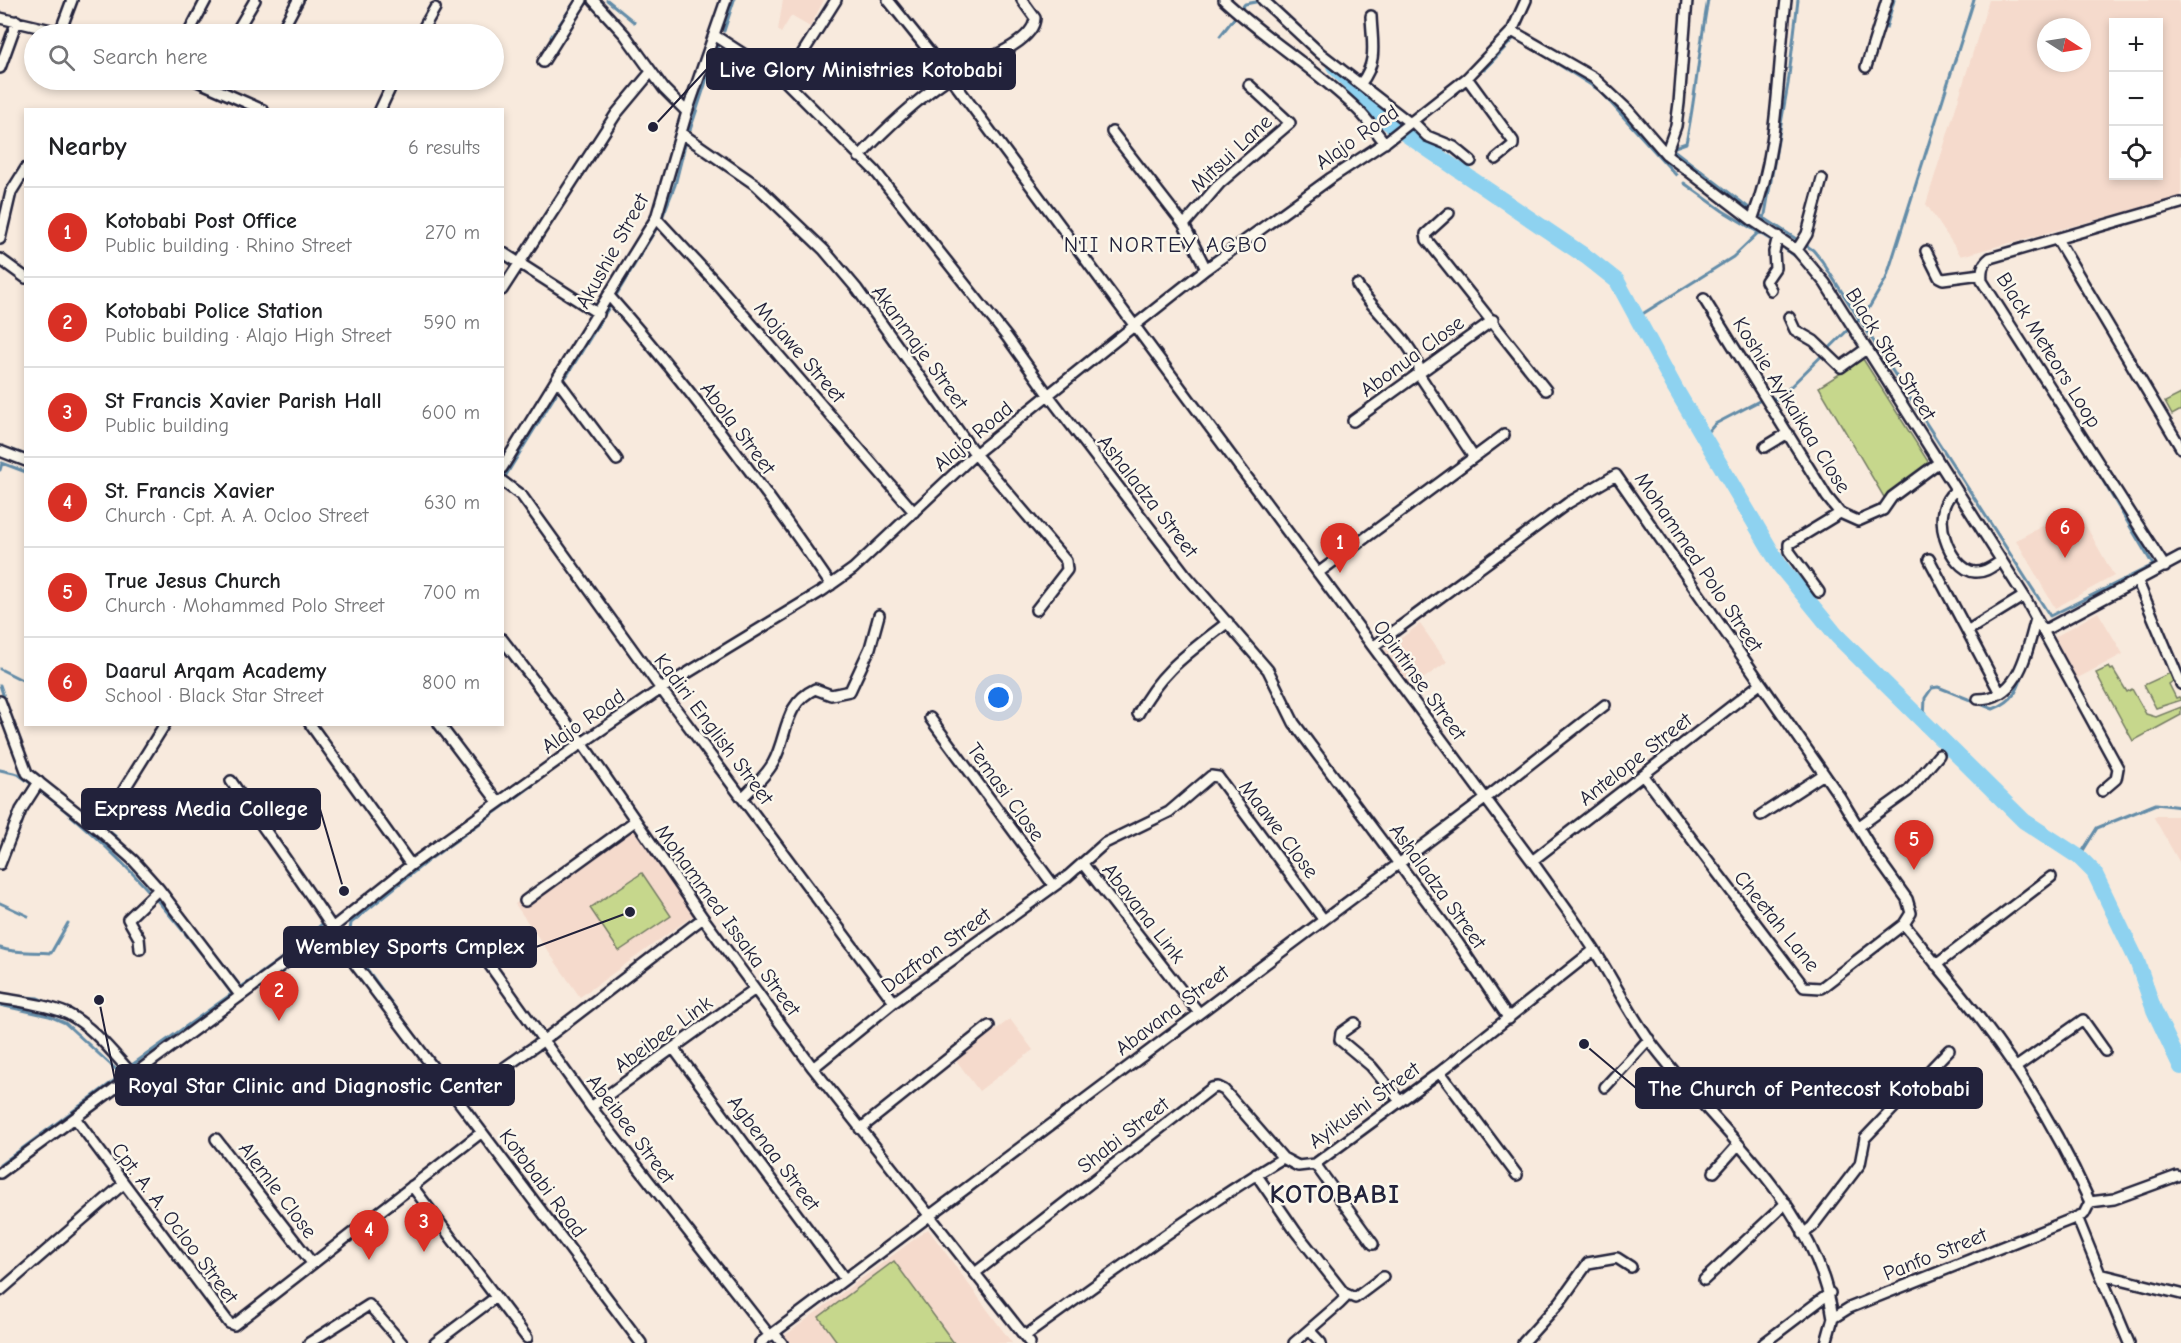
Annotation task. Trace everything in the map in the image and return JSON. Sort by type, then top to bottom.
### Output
[{"type":"street","points":[[66,24],[72,0]]},
{"type":"street","points":[[193,24],[206,0]]},
{"type":"street","points":[[241,24],[255,0]]},
{"type":"street","points":[[285,24],[298,0]]},
{"type":"street","points":[[543,62],[582,0]]},
{"type":"street","points":[[593,0],[625,35],[651,72],[687,112]]},
{"type":"street","points":[[716,0],[725,4]]},
{"type":"street","points":[[785,81],[836,0]]},
{"type":"street","name":"Opintinse Street","points":[[888,0],[950,77],[1532,861],[1594,950],[1649,1039],[1786,1203],[1830,1293],[1833,1318]]},
{"type":"street","points":[[860,157],[894,120],[950,77],[988,58],[1031,31],[1035,18],[1022,0]]},
{"type":"street","points":[[1224,0],[1254,28],[1271,38],[1358,110],[1386,142]]},
{"type":"street","points":[[1263,0],[1320,53],[1427,136],[1454,147],[1471,161]]},
{"type":"street","name":"Alajo Road","points":[[0,1173],[498,802],[661,689],[831,585],[875,550],[975,454],[1134,326],[1206,269],[1330,178],[1386,142],[1467,78],[1512,31],[1526,0]]},
{"type":"street","points":[[1666,154],[1676,126],[1687,0]]},
{"type":"street","points":[[1752,220],[1764,189],[1774,120],[1786,0]]},
{"type":"street","points":[[1866,67],[1887,0]]},
{"type":"street","name":"Akushie Street","points":[[504,465],[657,218],[687,112],[725,4]]},
{"type":"street","points":[[426,24],[435,8]]},
{"type":"street","points":[[1361,83],[1371,71],[1373,59],[1371,16]]},
{"type":"street","points":[[0,18],[29,24]]},
{"type":"street","points":[[0,68],[17,21]]},
{"type":"street","name":"Black Star Street","points":[[1512,31],[1594,78],[1628,110],[1666,154],[1752,220],[1797,250],[1825,283],[1955,491],[2024,596],[2118,768],[2116,779],[2102,791]]},
{"type":"street","name":"Ashaladza Street","points":[[714,35],[785,81],[875,171],[1000,327],[1049,396],[1185,574],[1268,670],[1294,723],[1400,863],[1509,1019]]},
{"type":"street","points":[[504,287],[616,114],[651,72]]},
{"type":"street","points":[[1467,78],[1513,141],[1513,145],[1496,159]]},
{"type":"street","name":"Mitsui Lane","points":[[1184,225],[1220,183],[1290,123],[1250,85]]},
{"type":"street","points":[[224,90],[259,108]]},
{"type":"street","points":[[381,108],[389,90]]},
{"type":"street","points":[[1112,132],[1184,225],[1206,269]]},
{"type":"street","name":"Akanmaje Street","points":[[681,133],[756,185],[824,250],[857,289],[975,454],[1066,561],[1067,570],[1036,610]]},
{"type":"street","points":[[0,239],[11,192],[24,171]]},
{"type":"street","points":[[1797,250],[1808,231],[1821,179]]},
{"type":"street","points":[[0,188],[11,192]]},
{"type":"street","name":"Black Meteors Loop","points":[[2165,567],[1982,282],[1981,274],[1985,261],[1990,258],[2181,203]]},
{"type":"street","points":[[1449,213],[1426,234],[1427,240],[1493,320],[1546,390]]},
{"type":"street","name":"Mojawe Street","points":[[657,218],[914,512]]},
{"type":"street","points":[[1771,290],[1766,281],[1774,268],[1774,252],[1778,236]]},
{"type":"street","points":[[2057,239],[2181,448]]},
{"type":"street","points":[[1926,251],[1939,277],[1943,279],[1981,274]]},
{"type":"street","points":[[504,253],[599,314]]},
{"type":"street","points":[[0,259],[24,277]]},
{"type":"street","points":[[1357,285],[1371,306],[1414,351],[1419,372],[1473,456]]},
{"type":"street","name":"Abola Street","points":[[610,297],[643,334],[741,461],[831,585]]},
{"type":"street","name":"Koshie Ayikaikaa Close","points":[[1704,299],[1827,497],[1840,513],[1858,520],[1883,510],[1892,497],[1938,463]]},
{"type":"street","points":[[1789,317],[1795,330],[1814,341],[1841,367],[1866,349]]},
{"type":"street","name":"Abonua Close","points":[[1353,422],[1493,320]]},
{"type":"street","points":[[558,381],[617,460]]},
{"type":"street","points":[[1765,447],[1788,433]]},
{"type":"street","points":[[1318,573],[1504,435]]},
{"type":"street","points":[[0,452],[24,459]]},
{"type":"street","name":"Mohammed Polo Street","points":[[1374,646],[1568,503],[1616,475],[1824,774],[1912,908],[1906,921],[1936,965],[1982,1020],[2015,1068],[2068,1153],[2090,1202]]},
{"type":"street","name":"Kadiri English Street","points":[[504,483],[522,496],[661,689],[894,1002]]},
{"type":"street","points":[[1955,491],[1945,500],[1940,521],[1952,552],[1970,571],[1985,571],[2001,561]]},
{"type":"street","points":[[1819,592],[1789,551],[1789,544],[1840,513]]},
{"type":"street","points":[[2043,631],[2181,557]]},
{"type":"street","points":[[1929,559],[2000,693]]},
{"type":"street","points":[[2138,582],[2181,684]]},
{"type":"street","points":[[1967,631],[2024,596]]},
{"type":"street","points":[[742,798],[769,769],[785,737],[786,722],[791,708],[811,691],[818,689],[827,695],[836,696],[850,691],[870,648],[879,615]]},
{"type":"street","points":[[1978,699],[1990,698],[2000,693],[2018,674],[2036,619]]},
{"type":"street","points":[[1138,714],[1151,691],[1166,672],[1228,622]]},
{"type":"street","name":"Mohammed Issaka Street","points":[[504,642],[582,743],[702,918],[813,1068],[1028,1340]]},
{"type":"street","name":"Antelope Street","points":[[1532,861],[1760,684]]},
{"type":"street","points":[[0,701],[27,773],[99,830],[159,889],[240,995]]},
{"type":"street","name":"Abavana Street","points":[[760,1343],[1485,799],[1605,705]]},
{"type":"street","name":"Temasi Close","points":[[930,718],[1054,886]]},
{"type":"street","points":[[99,830],[164,726]]},
{"type":"street","points":[[311,726],[411,865]]},
{"type":"street","points":[[441,726],[498,802]]},
{"type":"street","points":[[1858,827],[1908,791],[1939,755]]},
{"type":"street","points":[[1761,815],[1824,774]]},
{"type":"street","name":"Maawe Close","points":[[1083,864],[1105,843],[1169,812],[1208,778],[1215,776],[1323,919]]},
{"type":"street","name":"Cheetah Lane","points":[[1644,776],[1804,987],[1821,988],[1906,921]]},
{"type":"street","name":"Kotobabi Road","points":[[231,781],[291,871],[333,927],[355,964],[641,1343]]},
{"type":"street","points":[[0,864],[21,810],[39,782]]},
{"type":"street","points":[[525,901],[635,822]]},
{"type":"street","name":"Dazfron Street","points":[[813,1068],[894,1002],[1083,864]]},
{"type":"street","name":"Abavana Link","points":[[1083,864],[1199,1013]]},
{"type":"street","points":[[1936,965],[2051,877]]},
{"type":"street","points":[[140,949],[140,938],[128,919],[159,889]]},
{"type":"street","points":[[458,1100],[544,1041],[702,918]]},
{"type":"street","name":"Abeibee Street","points":[[471,939],[591,1107],[772,1334],[782,1343]]},
{"type":"street","name":"Ayikushi Street","points":[[1028,1340],[1191,1216],[1256,1174],[1283,1158],[1298,1166],[1315,1164],[1440,1072],[1594,950]]},
{"type":"street","name":"Abeibee Link","points":[[591,1107],[755,989]]},
{"type":"street","points":[[0,998],[49,1008],[73,1018],[94,1034],[132,1074]]},
{"type":"street","points":[[2015,1068],[2083,1020],[2105,1051]]},
{"type":"street","points":[[1355,1023],[1341,1033],[1340,1040],[1374,1070],[1399,1100]]},
{"type":"street","points":[[860,1129],[989,1026]]},
{"type":"street","points":[[1605,1088],[1649,1039]]},
{"type":"street","name":"Agbenaa Street","points":[[674,1049],[845,1279]]},
{"type":"street","points":[[1803,1234],[1814,1226],[1856,1170],[1863,1156],[1865,1138],[1949,1050]]},
{"type":"street","points":[[1440,1072],[1517,1175]]},
{"type":"street","name":"Shabi Street","points":[[975,1273],[1212,1088],[1218,1087],[1224,1090],[1283,1158]]},
{"type":"street","name":"Cpt. A. A. Ocloo Street","points":[[75,1118],[122,1185],[231,1324],[236,1323],[482,1132]]},
{"type":"street","name":"Alemle Close","points":[[216,1139],[312,1263]]},
{"type":"street","points":[[1714,1172],[1738,1145]]},
{"type":"street","points":[[1315,1164],[1373,1244]]},
{"type":"street","points":[[1256,1174],[1296,1232],[1344,1293],[1355,1298],[1383,1278]]},
{"type":"street","points":[[2130,1343],[2077,1217],[2084,1214],[2090,1202],[2114,1199],[2177,1176]]},
{"type":"street","points":[[0,1291],[122,1185]]},
{"type":"street","points":[[412,1185],[527,1338]]},
{"type":"street","points":[[1704,1280],[1786,1203]]},
{"type":"street","name":"Panfo Street","points":[[1833,1318],[1849,1308],[2077,1217]]},
{"type":"street","points":[[1523,1343],[1560,1302],[1588,1263],[1617,1258],[1631,1267]]},
{"type":"street","points":[[2100,1274],[2181,1294]]},
{"type":"street","points":[[1294,1343],[1345,1298],[1344,1293]]},
{"type":"street","points":[[1764,1343],[1830,1293]]},
{"type":"street","points":[[435,1343],[496,1297]]},
{"type":"street","points":[[309,1343],[369,1305],[402,1343]]},
{"type":"street","points":[[1826,1343],[1833,1318]]},
{"type":"street","points":[[1310,1330],[1321,1343]]},
{"type":"shaded area","points":[[783,0],[824,0],[810,27],[791,16],[781,33],[778,30]]},
{"type":"shaded area","points":[[1989,0],[2178,0],[2181,12],[2181,197],[1961,256],[1926,204]]},
{"type":"shaded area","points":[[2076,508],[2114,576],[2055,608],[2016,540]]},
{"type":"shaded area","points":[[2098,612],[2123,654],[2074,680],[2055,637]]},
{"type":"shaded area","points":[[1420,624],[1447,662],[1410,688],[1384,651]]},
{"type":"shaded area","points":[[2153,816],[2181,816],[2181,865]]},
{"type":"shaded area","points":[[629,822],[694,915],[580,997],[515,904]]},
{"type":"shaded area","points":[[1010,1019],[1033,1050],[979,1091],[956,1060]]},
{"type":"shaded area","points":[[928,1229],[1012,1343],[781,1343],[779,1340]]},
{"type":"green space","points":[[1863,359],[1934,471],[1888,504],[1819,387]]},
{"type":"green space","points":[[2181,394],[2181,410],[2172,415],[2165,402]]},
{"type":"green space","points":[[2109,667],[2113,669],[2127,692],[2132,689],[2146,714],[2156,717],[2181,707],[2181,715],[2133,741],[2096,673]]},
{"type":"green space","points":[[2170,673],[2173,681],[2169,684],[2176,698],[2179,697],[2181,700],[2156,708],[2144,685]]},
{"type":"green space","points":[[642,873],[671,916],[619,951],[590,908]]},
{"type":"green space","points":[[894,1261],[954,1343],[838,1343],[819,1317]]},
{"type":"waterway","points":[[551,37],[576,0]]},
{"type":"waterway","points":[[607,0],[634,22]]},
{"type":"waterway","points":[[724,31],[734,0]]},
{"type":"waterway","points":[[1672,148],[1686,143],[1708,0]]},
{"type":"waterway","points":[[1764,220],[1788,84],[1798,0]]},
{"type":"waterway","points":[[1886,28],[1894,0]]},
{"type":"waterway","points":[[1704,437],[1715,424],[1766,397],[1778,399],[1867,311],[1886,279],[1974,0]]},
{"type":"waterway","points":[[1240,10],[1245,4],[1261,1]]},
{"type":"waterway","points":[[1220,36],[1235,17]]},
{"type":"waterway","points":[[1484,70],[1515,37],[1599,90],[1676,175]]},
{"type":"waterway","points":[[690,130],[718,45]]},
{"type":"waterway","points":[[1334,66],[1389,123],[1588,258],[1617,281],[1675,388],[1780,566],[1837,636],[2024,821],[2079,857],[2094,872],[2137,961],[2154,1010],[2181,1067]]},
{"type":"waterway","points":[[662,218],[675,185],[685,145]]},
{"type":"waterway","points":[[1671,148],[1749,208],[1813,250],[1822,261],[2050,616],[2153,565],[2077,437]]},
{"type":"waterway","points":[[1684,183],[1723,211],[1771,240]]},
{"type":"waterway","points":[[615,297],[659,224]]},
{"type":"waterway","points":[[1636,318],[1733,257],[1761,230]]},
{"type":"waterway","points":[[1785,249],[1798,258]]},
{"type":"waterway","points":[[566,377],[611,304]]},
{"type":"waterway","points":[[1852,334],[1859,345]]},
{"type":"waterway","points":[[1867,358],[1934,462]]},
{"type":"waterway","points":[[506,475],[556,394]]},
{"type":"waterway","points":[[2051,399],[2074,432]]},
{"type":"waterway","points":[[0,446],[24,454]]},
{"type":"waterway","points":[[0,470],[2,463],[24,471]]},
{"type":"waterway","points":[[1956,498],[2018,596]]},
{"type":"waterway","points":[[1924,720],[1925,698],[1932,688],[1938,687],[1993,709],[2006,702],[2015,693],[2025,667]]},
{"type":"waterway","points":[[0,669],[24,681]]},
{"type":"waterway","points":[[0,685],[8,709]]},
{"type":"waterway","points":[[0,770],[18,774],[50,798],[108,849],[159,902],[232,994]]},
{"type":"waterway","points":[[423,1046],[353,950],[349,938],[351,923],[426,862],[536,783]]},
{"type":"waterway","points":[[55,789],[115,836],[128,850]]},
{"type":"waterway","points":[[2079,857],[2097,828],[2156,804],[2181,807]]},
{"type":"waterway","points":[[167,892],[241,987]]},
{"type":"waterway","points":[[0,903],[28,916]]},
{"type":"waterway","points":[[0,948],[19,952],[51,953],[68,923]]},
{"type":"waterway","points":[[129,1067],[292,951],[323,923]]},
{"type":"waterway","points":[[11,996],[38,998],[54,1005]]},
{"type":"waterway","points":[[0,1005],[49,1016],[65,1023],[122,1075],[0,1165]]},
{"type":"place","name":"Live Glory Ministries Kotobabi","points":[[653,127]]},
{"type":"place","name":"Daarul Arqam Academy","points":[[2065,558]]},
{"type":"place","name":"Kotobabi Post Office","points":[[1340,573]]},
{"type":"place","name":"True Jesus Church","points":[[1914,870]]},
{"type":"place","name":"Express Media College","points":[[344,891]]},
{"type":"place","name":"Wembley Sports Cmplex","points":[[630,912]]},
{"type":"place","name":"Royal Star Clinic and Diagnostic Center","points":[[99,1000]]},
{"type":"place","name":"Kotobabi Police Station","points":[[279,1021]]},
{"type":"place","name":"The Church of Pentecost Kotobabi","points":[[1584,1044]]},
{"type":"place","name":"St Francis Xavier Parish Hall","points":[[424,1252]]},
{"type":"place","name":"St. Francis Xavier","points":[[369,1260]]},
{"type":"district","name":"NII NORTEY AGBO","points":[[1166,244]]},
{"type":"district","name":"KOTOBABI","points":[[1335,1194]]}]
